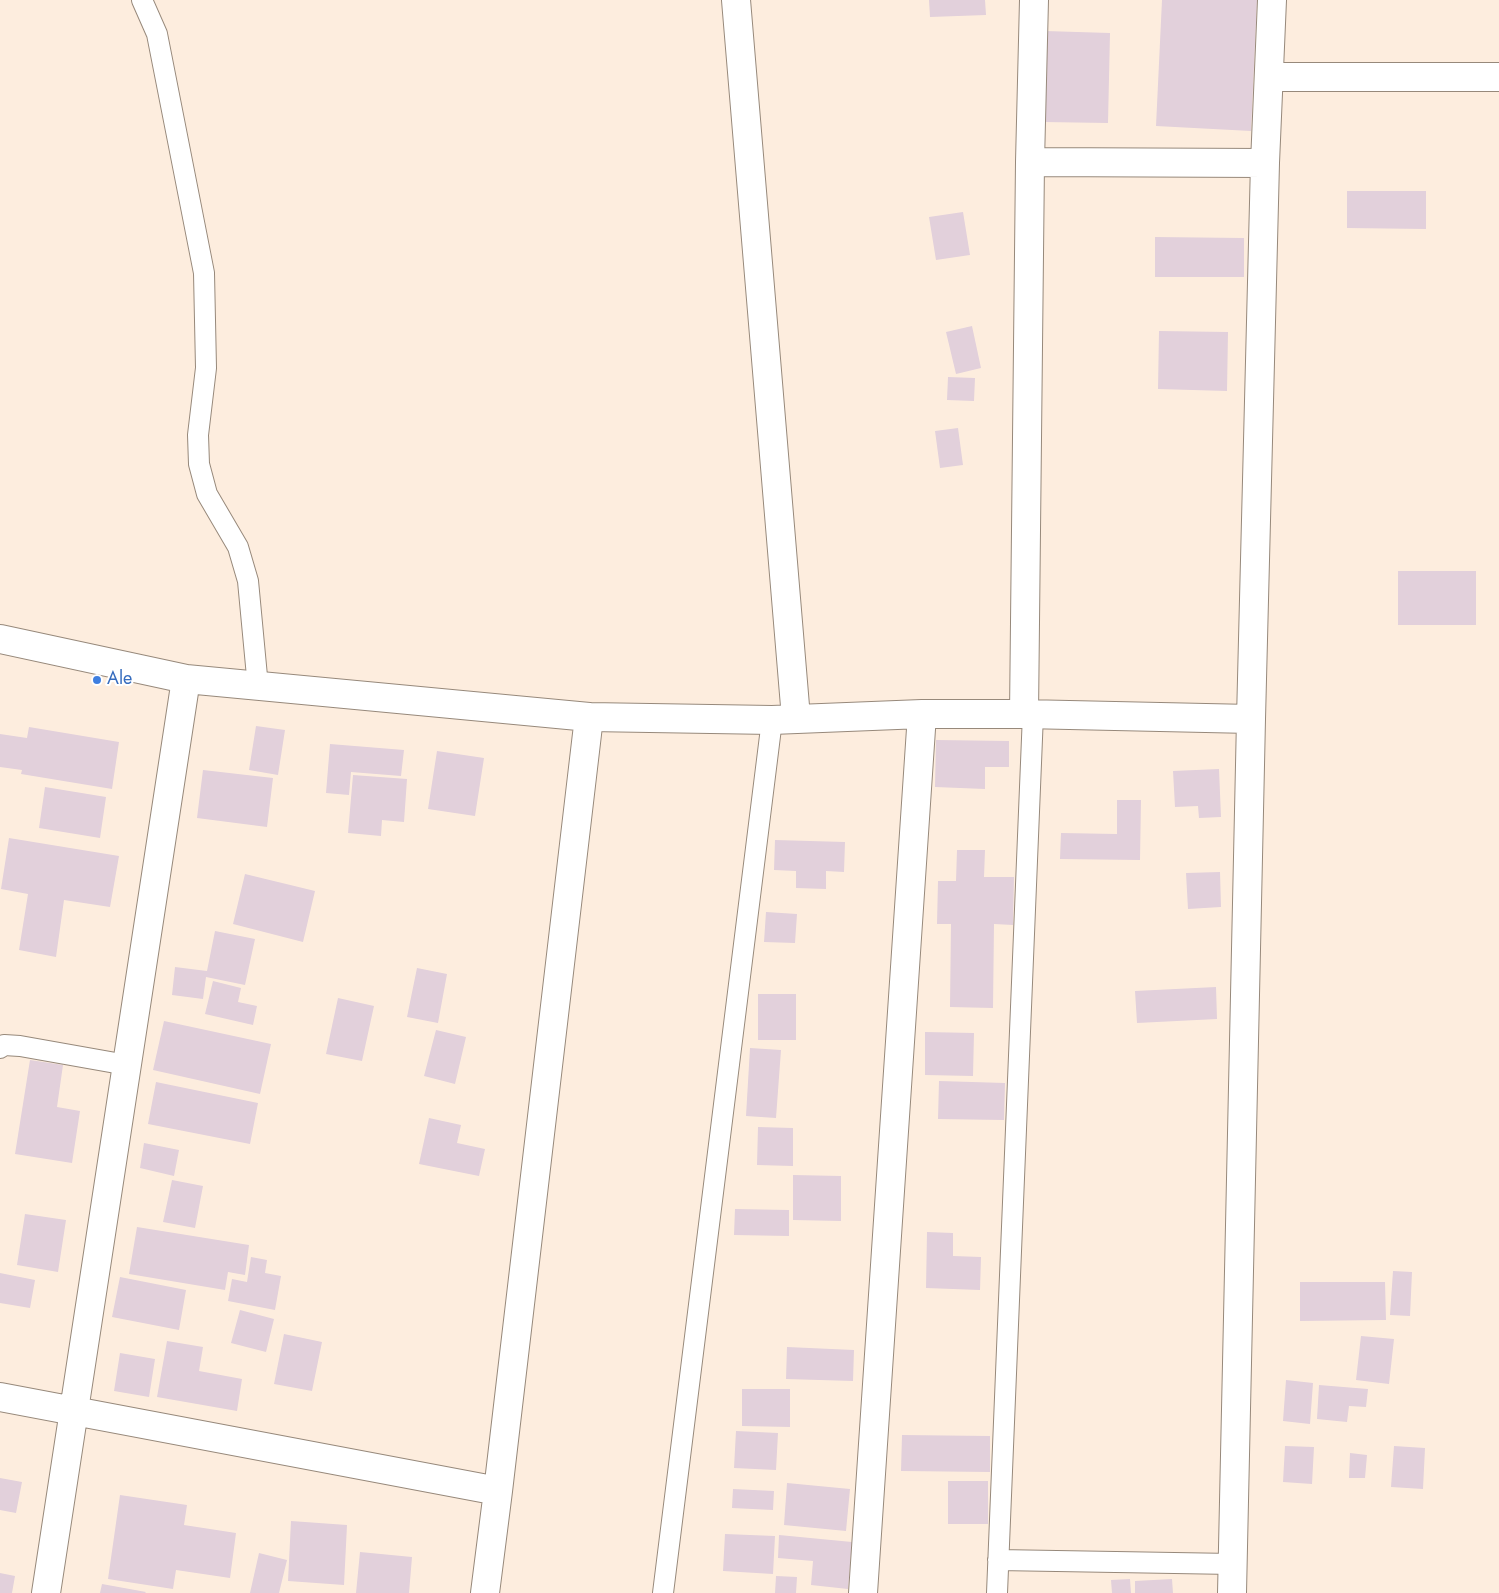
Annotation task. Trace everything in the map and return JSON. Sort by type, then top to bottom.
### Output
[{"type":"street","points":[[736,0],[784,719]]},
{"type":"street","points":[[1028,714],[1030,162],[1034,0]]},
{"type":"street","points":[[1232,1593],[1251,719],[1265,163],[1272,0]]},
{"type":"street","points":[[1270,78],[1499,77]]},
{"type":"street","points":[[1030,162],[1265,163]]},
{"type":"street","points":[[0,639],[186,679],[589,717],[784,719],[922,714],[1028,714],[1251,719]]},
{"type":"street","points":[[46,1593],[186,679]]},
{"type":"street","points":[[864,1593],[922,714]]},
{"type":"street","points":[[485,1593],[589,717]]},
{"type":"street","points":[[0,1397],[498,1491]]},
{"type":"lane","points":[[142,0],[157,34],[204,273],[206,368],[198,435],[199,464],[207,494],[238,546],[248,581],[258,687]]},
{"type":"lane","points":[[997,1593],[1028,714]]},
{"type":"lane","points":[[663,1593],[784,719]]},
{"type":"lane","points":[[0,1048],[4,1045],[20,1046],[127,1065]]},
{"type":"lane","points":[[998,1560],[1233,1564]]},
{"type":"building","points":[[929,0],[985,0],[986,15],[930,17]]},
{"type":"building","points":[[1162,0],[1257,0],[1251,131],[1156,126]]},
{"type":"building","points":[[1045,31],[1110,33],[1108,123],[1043,122]]},
{"type":"building","points":[[1347,191],[1426,191],[1426,229],[1347,228]]},
{"type":"building","points":[[963,212],[970,255],[936,260],[929,217]]},
{"type":"building","points":[[1155,237],[1244,238],[1244,277],[1155,277]]},
{"type":"building","points":[[972,326],[981,368],[956,374],[946,332]]},
{"type":"building","points":[[1159,331],[1228,332],[1227,391],[1158,389]]},
{"type":"building","points":[[948,377],[975,378],[974,401],[947,400]]},
{"type":"building","points":[[958,428],[963,465],[940,468],[935,431]]},
{"type":"building","points":[[1398,571],[1476,571],[1476,625],[1398,625]]},
{"type":"building","points":[[256,726],[285,730],[278,775],[249,770]]},
{"type":"building","points":[[29,727],[119,742],[112,789],[21,774],[22,770],[0,767],[0,734],[27,738]]},
{"type":"building","points":[[936,740],[1009,741],[1009,767],[985,767],[985,789],[935,787]]},
{"type":"building","points":[[330,744],[404,750],[401,776],[351,772],[349,795],[326,793]]},
{"type":"building","points":[[437,751],[484,758],[475,816],[428,809]]},
{"type":"building","points":[[1219,769],[1221,817],[1199,818],[1198,806],[1175,807],[1173,771]]},
{"type":"building","points":[[203,770],[273,778],[267,827],[197,818]]},
{"type":"building","points":[[353,775],[407,779],[404,822],[382,820],[381,836],[348,833]]},
{"type":"building","points":[[45,787],[106,797],[100,838],[39,828]]},
{"type":"building","points":[[1117,800],[1141,800],[1140,860],[1060,859],[1061,833],[1117,834]]},
{"type":"building","points":[[9,838],[119,856],[110,907],[64,900],[56,957],[19,950],[28,894],[1,889]]},
{"type":"building","points":[[775,840],[845,842],[844,872],[826,871],[826,889],[796,888],[796,871],[774,870]]},
{"type":"building","points":[[957,850],[985,850],[984,877],[1014,877],[1013,925],[994,924],[993,1008],[950,1007],[951,924],[937,924],[938,881],[956,881]]},
{"type":"building","points":[[1220,872],[1221,907],[1188,909],[1186,873]]},
{"type":"building","points":[[245,874],[315,891],[303,942],[233,924]]},
{"type":"building","points":[[766,912],[797,914],[795,943],[764,942]]},
{"type":"building","points":[[215,931],[255,939],[245,985],[206,977],[203,999],[172,995],[175,967],[207,971]]},
{"type":"building","points":[[417,968],[447,974],[438,1023],[407,1017]]},
{"type":"building","points":[[213,981],[241,988],[238,1002],[257,1006],[253,1025],[205,1014]]},
{"type":"building","points":[[1216,987],[1217,1019],[1137,1023],[1135,991]]},
{"type":"building","points":[[758,994],[796,994],[796,1040],[758,1040]]},
{"type":"building","points":[[338,998],[374,1006],[362,1061],[326,1054]]},
{"type":"building","points":[[164,1021],[271,1044],[260,1094],[153,1070]]},
{"type":"building","points":[[436,1030],[466,1037],[455,1084],[424,1076]]},
{"type":"building","points":[[925,1032],[974,1033],[973,1076],[925,1075]]},
{"type":"building","points":[[750,1048],[781,1050],[776,1118],[746,1116]]},
{"type":"building","points":[[30,1060],[63,1065],[57,1107],[80,1111],[72,1163],[15,1154]]},
{"type":"building","points":[[939,1081],[1005,1083],[1004,1120],[938,1119]]},
{"type":"building","points":[[156,1082],[258,1103],[250,1144],[148,1124]]},
{"type":"building","points":[[429,1118],[461,1125],[457,1143],[485,1149],[479,1176],[419,1164]]},
{"type":"building","points":[[758,1127],[793,1128],[793,1166],[757,1165]]},
{"type":"building","points":[[144,1143],[179,1150],[174,1176],[140,1168]]},
{"type":"building","points":[[793,1175],[841,1176],[841,1221],[793,1220]]},
{"type":"building","points":[[172,1180],[203,1186],[195,1228],[163,1222]]},
{"type":"building","points":[[735,1209],[789,1210],[789,1236],[734,1235]]},
{"type":"building","points":[[25,1214],[66,1220],[58,1272],[17,1265]]},
{"type":"building","points":[[137,1227],[249,1245],[245,1275],[228,1272],[225,1290],[129,1274]]},
{"type":"building","points":[[927,1232],[953,1233],[953,1256],[981,1257],[980,1290],[926,1288]]},
{"type":"building","points":[[251,1257],[267,1260],[265,1273],[281,1276],[275,1310],[228,1301],[232,1279],[247,1282]]},
{"type":"building","points":[[1393,1271],[1412,1272],[1410,1316],[1390,1315]]},
{"type":"building","points":[[0,1273],[35,1280],[30,1308],[0,1303]]},
{"type":"building","points":[[120,1277],[186,1290],[179,1330],[112,1317]]},
{"type":"building","points":[[1300,1282],[1385,1282],[1386,1320],[1300,1321]]},
{"type":"building","points":[[240,1310],[274,1319],[266,1352],[231,1343]]},
{"type":"building","points":[[284,1334],[322,1342],[312,1391],[274,1384]]},
{"type":"building","points":[[1361,1336],[1394,1339],[1389,1384],[1356,1380]]},
{"type":"building","points":[[167,1341],[203,1347],[199,1371],[242,1379],[237,1411],[157,1397]]},
{"type":"building","points":[[787,1347],[854,1350],[853,1381],[786,1379]]},
{"type":"building","points":[[120,1353],[155,1359],[149,1397],[114,1391]]},
{"type":"building","points":[[1286,1380],[1313,1383],[1310,1424],[1283,1421]]},
{"type":"building","points":[[1319,1385],[1368,1389],[1366,1407],[1349,1406],[1347,1422],[1317,1419]]},
{"type":"building","points":[[742,1389],[790,1389],[790,1427],[742,1426]]},
{"type":"building","points":[[736,1431],[778,1433],[776,1470],[734,1468]]},
{"type":"building","points":[[902,1435],[990,1436],[990,1472],[901,1471]]},
{"type":"building","points":[[1285,1446],[1314,1447],[1312,1484],[1283,1482]]},
{"type":"building","points":[[1394,1446],[1425,1448],[1423,1489],[1391,1487]]},
{"type":"building","points":[[1350,1453],[1367,1455],[1365,1478],[1349,1478]]},
{"type":"building","points":[[0,1478],[22,1482],[16,1513],[0,1510]]},
{"type":"building","points":[[948,1481],[988,1481],[988,1524],[948,1524]]},
{"type":"building","points":[[787,1483],[850,1489],[846,1531],[784,1525]]},
{"type":"building","points":[[733,1489],[774,1491],[773,1510],[732,1508]]},
{"type":"building","points":[[120,1495],[187,1505],[184,1525],[236,1533],[230,1578],[176,1570],[173,1589],[108,1579]]},
{"type":"building","points":[[291,1521],[347,1525],[344,1585],[288,1581]]},
{"type":"building","points":[[725,1534],[775,1536],[773,1574],[723,1571]]},
{"type":"building","points":[[779,1535],[852,1542],[848,1589],[811,1585],[813,1561],[778,1558]]},
{"type":"building","points":[[360,1552],[412,1557],[409,1593],[356,1593]]},
{"type":"building","points":[[259,1553],[287,1560],[279,1593],[250,1593]]},
{"type":"building","points":[[0,1573],[15,1576],[12,1593],[0,1593]]},
{"type":"building","points":[[776,1576],[797,1577],[796,1593],[775,1593]]},
{"type":"building","points":[[1130,1579],[1131,1593],[1112,1593],[1111,1580]]},
{"type":"building","points":[[1172,1579],[1173,1593],[1135,1593],[1135,1581]]},
{"type":"building","points":[[102,1584],[146,1592],[100,1593]]},
{"type":"place","name":"Ale","points":[[97,680]]}]
